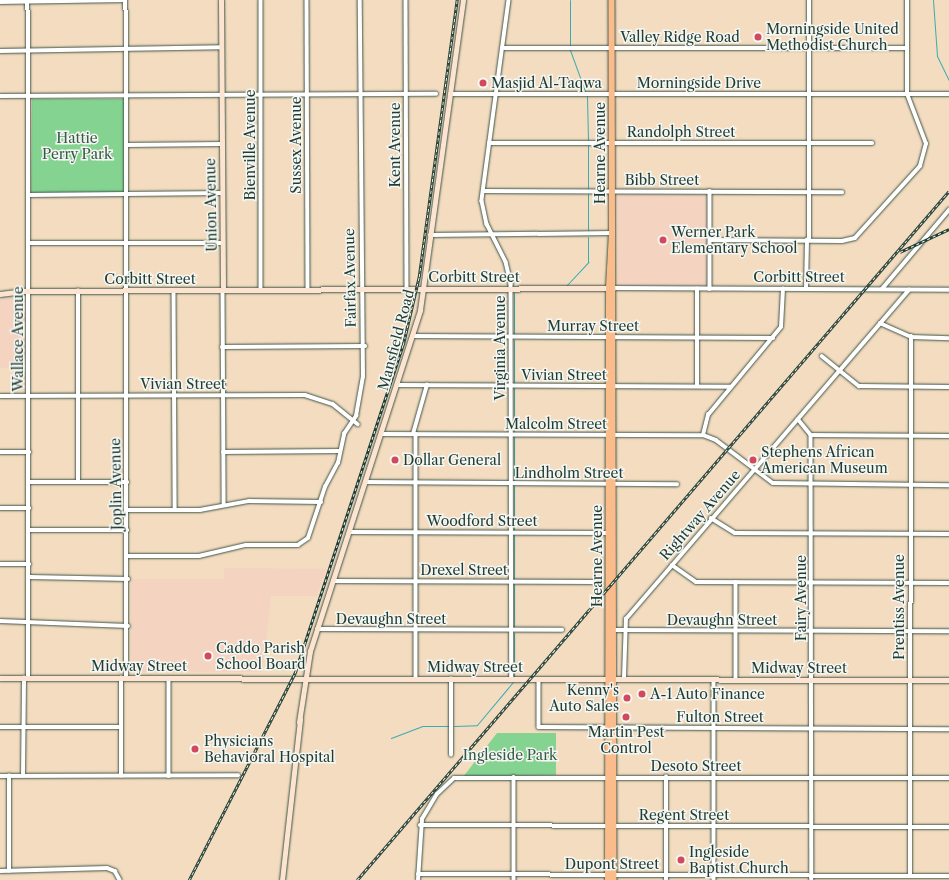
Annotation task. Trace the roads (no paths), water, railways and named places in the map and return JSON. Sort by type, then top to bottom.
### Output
[{"type":"main road","name":"Hearne Avenue","points":[[611,877],[612,0]]},
{"type":"main road","name":"Hearne Avenue","points":[[612,533],[614,630],[612,678]]},
{"type":"street","points":[[0,2],[125,0]]},
{"type":"street","name":"Joplin Avenue","points":[[121,776],[121,727],[128,626],[125,0]]},
{"type":"street","name":"Union Avenue","points":[[221,0],[223,243],[222,452],[224,505]]},
{"type":"street","name":"Bienville Avenue","points":[[261,0],[261,290]]},
{"type":"street","name":"Sussex Avenue","points":[[307,0],[308,290]]},
{"type":"street","name":"Fairfax Avenue","points":[[128,556],[199,556],[246,545],[304,542],[321,502],[340,451],[344,434],[354,420],[361,395],[365,346],[361,290],[360,0]]},
{"type":"street","name":"Kent Avenue","points":[[406,0],[407,290]]},
{"type":"street","name":"Mansfield Road","points":[[282,880],[305,678],[317,629],[413,336],[423,289],[463,0]]},
{"type":"street","name":"Virginia Avenue","points":[[509,0],[489,143],[483,191],[483,206],[492,234],[506,262],[511,288],[512,679]]},
{"type":"street","points":[[806,289],[809,191],[809,0]]},
{"type":"street","points":[[710,240],[808,240],[855,238],[924,159],[925,141],[907,94],[906,0]]},
{"type":"street","name":"Wallace Avenue","points":[[23,776],[23,728],[30,621],[28,1]]},
{"type":"street","points":[[0,51],[222,47]]},
{"type":"street","name":"Valley Ridge Road","points":[[502,48],[906,48]]},
{"type":"street","points":[[0,96],[436,94]]},
{"type":"street","name":"Morningside Drive","points":[[450,94],[949,94]]},
{"type":"street","name":"Randolph Street","points":[[489,143],[872,143]]},
{"type":"street","points":[[126,145],[222,144]]},
{"type":"street","name":"Bibb Street","points":[[483,191],[842,192]]},
{"type":"street","points":[[710,191],[710,289]]},
{"type":"street","points":[[29,194],[222,193]]},
{"type":"street","points":[[882,289],[949,210]]},
{"type":"street","points":[[430,235],[612,233]]},
{"type":"street","points":[[29,243],[223,243]]},
{"type":"street","name":"Corbitt Street","points":[[0,294],[29,291],[407,290],[511,288],[949,290]]},
{"type":"street","points":[[697,289],[697,386]]},
{"type":"street","points":[[783,289],[783,322],[773,338],[705,420],[703,435],[727,449],[770,483],[910,485],[949,484]]},
{"type":"street","points":[[174,290],[175,510]]},
{"type":"street","name":"Rightway Avenue","points":[[624,678],[624,630],[626,619],[909,290]]},
{"type":"street","points":[[78,291],[78,482]]},
{"type":"street","points":[[880,323],[911,337],[949,338]]},
{"type":"street","name":"Murray Street","points":[[413,336],[773,338]]},
{"type":"street","name":"Prentiss Avenue","points":[[910,876],[911,337]]},
{"type":"street","points":[[222,347],[365,346]]},
{"type":"street","points":[[822,356],[864,387],[949,387]]},
{"type":"street","name":"Vivian Street","points":[[397,384],[731,387]]},
{"type":"street","points":[[416,678],[415,434],[427,385]]},
{"type":"street","name":"Vivian Street","points":[[0,396],[222,395],[314,397],[339,407],[358,424]]},
{"type":"street","points":[[798,419],[811,435],[949,436]]},
{"type":"street","name":"Malcolm Street","points":[[381,434],[703,435]]},
{"type":"street","name":"Fairy Avenue","points":[[811,435],[812,880]]},
{"type":"street","points":[[222,452],[340,451]]},
{"type":"street","points":[[0,452],[29,452]]},
{"type":"street","points":[[29,482],[127,482]]},
{"type":"street","name":"Lindholm Street","points":[[365,482],[677,484]]},
{"type":"street","points":[[128,510],[175,510],[249,501],[321,502]]},
{"type":"street","points":[[0,508],[29,508]]},
{"type":"street","points":[[712,518],[735,533],[949,534]]},
{"type":"street","points":[[29,530],[127,530]]},
{"type":"street","name":"Woodford Street","points":[[349,532],[612,533]]},
{"type":"street","points":[[0,564],[29,564]]},
{"type":"street","points":[[672,565],[693,582],[949,583]]},
{"type":"street","points":[[30,577],[128,579]]},
{"type":"street","name":"Drexel Street","points":[[333,581],[596,582]]},
{"type":"street","points":[[736,582],[736,680]]},
{"type":"street","points":[[0,621],[128,626]]},
{"type":"street","name":"Devaughn Street","points":[[317,629],[562,630]]},
{"type":"street","name":"Devaughn Street","points":[[614,630],[949,631]]},
{"type":"street","name":"Midway Street","points":[[0,678],[624,678],[714,680],[949,680]]},
{"type":"street","points":[[169,678],[169,776]]},
{"type":"street","points":[[451,679],[451,755]]},
{"type":"street","name":"Fulton Street","points":[[539,679],[539,727],[949,729]]},
{"type":"street","points":[[714,680],[714,880]]},
{"type":"street","points":[[0,727],[121,727]]},
{"type":"street","points":[[0,776],[238,775]]},
{"type":"street","points":[[9,776],[9,871]]},
{"type":"street","name":"Desoto Street","points":[[420,825],[425,812],[445,785],[454,778],[611,776],[949,778]]},
{"type":"street","points":[[514,777],[514,880]]},
{"type":"street","points":[[666,777],[666,880]]},
{"type":"street","points":[[418,880],[420,825]]},
{"type":"street","name":"Regent Street","points":[[420,825],[949,827]]},
{"type":"street","points":[[0,871],[115,871],[120,880]]},
{"type":"street","name":"Dupont Street","points":[[418,874],[514,874],[611,877],[666,875],[949,876]]},
{"type":"waterway","points":[[570,0],[570,45]]},
{"type":"waterway","points":[[933,0],[937,56],[949,81]]},
{"type":"waterway","points":[[570,50],[585,91]]},
{"type":"waterway","points":[[587,96],[588,140]]},
{"type":"waterway","points":[[588,145],[588,189]]},
{"type":"waterway","points":[[588,194],[588,231]]},
{"type":"waterway","points":[[566,286],[588,262],[588,237]]},
{"type":"waterway","points":[[514,293],[514,334]]},
{"type":"waterway","points":[[514,340],[514,383]]},
{"type":"waterway","points":[[514,388],[514,432]]},
{"type":"waterway","points":[[514,437],[514,481]]},
{"type":"waterway","points":[[514,486],[514,530]]},
{"type":"waterway","points":[[514,535],[514,579]]},
{"type":"waterway","points":[[514,584],[514,627]]},
{"type":"waterway","points":[[514,633],[514,676]]},
{"type":"waterway","points":[[454,726],[477,725],[513,682]]},
{"type":"waterway","points":[[391,738],[422,726],[449,726]]},
{"type":"railway","points":[[189,880],[295,673],[403,345],[419,277],[457,0]]},
{"type":"railway","points":[[357,880],[949,191]]},
{"type":"railway","points":[[900,252],[949,229]]},
{"type":"place","name":"Morningside United Methodist Church","points":[[758,37]]},
{"type":"place","name":"Masjid Al-Taqwa","points":[[483,83]]},
{"type":"place","name":"Werner Park Elementary School","points":[[663,240]]},
{"type":"place","name":"Dollar General","points":[[395,460]]},
{"type":"place","name":"Stephens African American Museum","points":[[753,460]]},
{"type":"place","name":"Caddo Parish School Board","points":[[208,656]]},
{"type":"place","name":"A-1 Auto Finance","points":[[642,694]]},
{"type":"place","name":"Kenny's Auto Sales","points":[[627,698]]},
{"type":"place","name":"Martin Pest Control","points":[[626,717]]},
{"type":"place","name":"Physicians Behavioral Hospital","points":[[195,749]]},
{"type":"place","name":"Ingleside Baptist Church","points":[[681,860]]},
{"type":"park label","name":"Hattie Perry Park","points":[[77,146]]},
{"type":"park label","name":"Ingleside Park","points":[[510,755]]}]
